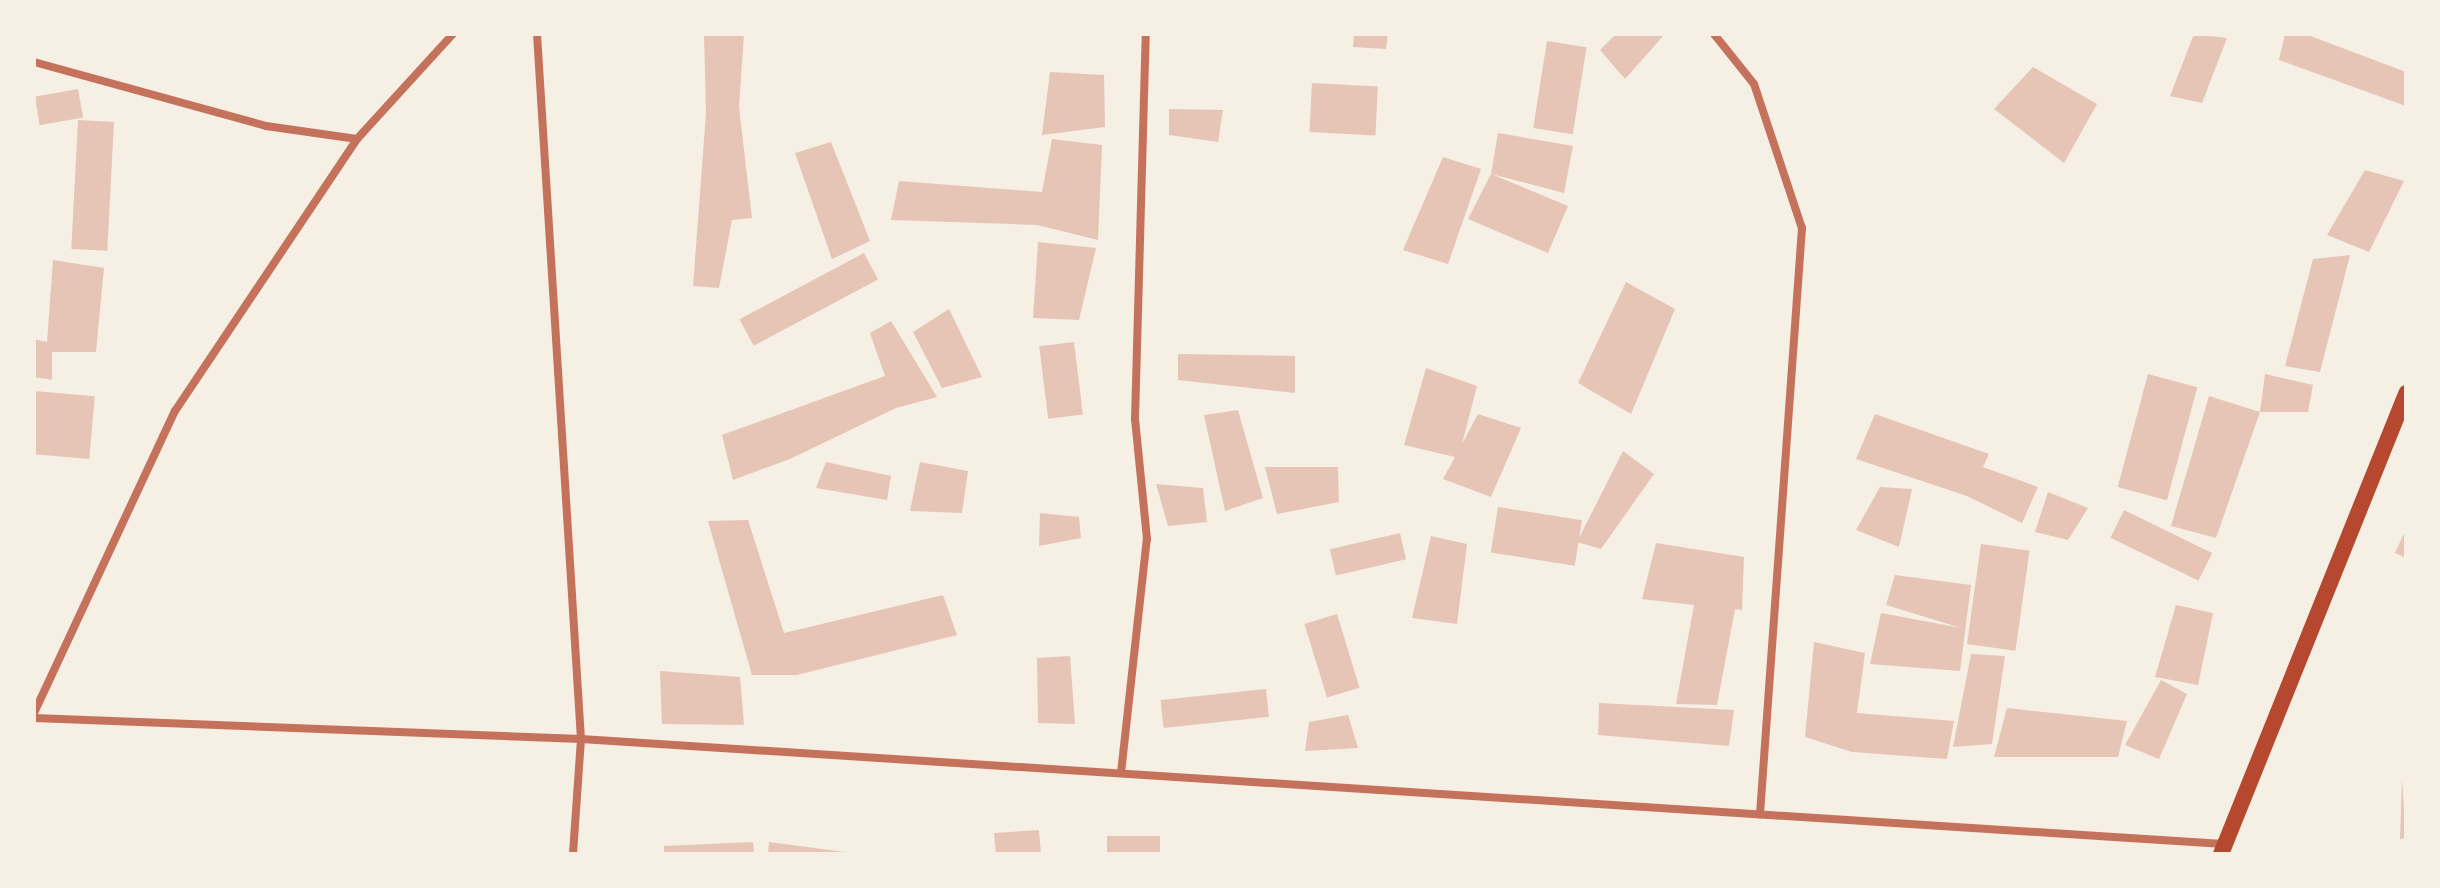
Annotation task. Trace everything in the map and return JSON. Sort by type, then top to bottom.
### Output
[{"type":"main road","points":[[2223,849],[2406,393]]},
{"type":"street","points":[[453,34],[357,139],[175,411],[34,715],[581,739],[1760,814],[2223,849]]},
{"type":"street","points":[[537,34],[581,739],[573,854]]},
{"type":"street","points":[[1121,773],[1147,539],[1135,419],[1146,34]]},
{"type":"street","points":[[1714,34],[1754,84],[1802,228],[1760,814]]},
{"type":"street","points":[[34,62],[266,126],[357,139]]},
{"type":"building","points":[[704,34],[744,34],[739,107],[752,218],[732,220],[719,288],[693,286],[706,113]]},
{"type":"building","points":[[1354,34],[1388,34],[1386,49],[1353,47]]},
{"type":"building","points":[[1616,34],[1665,34],[1625,79],[1600,50]]},
{"type":"building","points":[[2194,34],[2227,38],[2202,103],[2170,96]]},
{"type":"building","points":[[2285,34],[2305,34],[2406,72],[2406,106],[2279,60]]},
{"type":"building","points":[[1547,41],[1587,47],[1573,134],[1533,128]]},
{"type":"building","points":[[2033,67],[2097,104],[2064,163],[1994,109]]},
{"type":"building","points":[[1050,72],[1104,75],[1105,127],[1042,135]]},
{"type":"building","points":[[1312,83],[1378,86],[1375,135],[1309,132]]},
{"type":"building","points":[[78,89],[83,118],[40,125],[35,97]]},
{"type":"building","points":[[1169,109],[1223,110],[1218,142],[1169,135]]},
{"type":"building","points":[[78,120],[114,122],[107,251],[71,249]]},
{"type":"building","points":[[1498,133],[1573,146],[1564,193],[1491,174]]},
{"type":"building","points":[[1052,139],[1102,145],[1098,240],[1037,225],[891,220],[899,181],[1042,192]]},
{"type":"building","points":[[831,142],[870,241],[832,259],[795,153]]},
{"type":"building","points":[[1443,157],[1481,169],[1448,264],[1403,250]]},
{"type":"building","points":[[2365,170],[2404,181],[2369,252],[2327,235]]},
{"type":"building","points":[[1491,174],[1568,206],[1548,253],[1468,219]]},
{"type":"building","points":[[1038,242],[1096,248],[1079,320],[1033,318]]},
{"type":"building","points":[[864,253],[878,279],[754,346],[740,319]]},
{"type":"building","points":[[2350,255],[2320,372],[2285,366],[2313,259]]},
{"type":"building","points":[[53,260],[104,268],[96,352],[52,352],[52,380],[34,377],[34,339],[47,342]]},
{"type":"building","points":[[1626,282],[1675,309],[1631,414],[1578,383]]},
{"type":"building","points":[[949,309],[982,377],[942,388],[913,332]]},
{"type":"building","points":[[891,321],[937,397],[896,408],[790,459],[733,480],[722,435],[885,376],[870,333]]},
{"type":"building","points":[[1074,342],[1083,414],[1048,419],[1039,346]]},
{"type":"building","points":[[1178,354],[1295,356],[1295,393],[1178,380]]},
{"type":"building","points":[[1426,368],[1477,386],[1462,444],[1478,414],[1521,428],[1491,497],[1443,479],[1455,457],[1404,445]]},
{"type":"building","points":[[2148,374],[2197,387],[2167,500],[2118,487]]},
{"type":"building","points":[[2265,374],[2313,385],[2308,412],[2260,412]]},
{"type":"building","points":[[34,391],[95,396],[89,459],[34,454]]},
{"type":"building","points":[[2209,396],[2260,412],[2216,538],[2171,526]]},
{"type":"building","points":[[1238,410],[1263,498],[1225,511],[1204,415]]},
{"type":"building","points":[[1875,414],[1989,454],[1983,467],[2038,487],[2022,523],[1967,496],[1856,459]]},
{"type":"building","points":[[1623,451],[1654,474],[1601,549],[1577,542]]},
{"type":"building","points":[[826,462],[891,476],[887,500],[816,488]]},
{"type":"building","points":[[920,462],[968,471],[962,513],[910,511]]},
{"type":"building","points":[[1265,467],[1338,467],[1339,502],[1277,514]]},
{"type":"building","points":[[1156,484],[1203,488],[1207,522],[1168,526]]},
{"type":"building","points":[[1880,487],[1912,489],[1899,547],[1856,530]]},
{"type":"building","points":[[2048,492],[2088,508],[2068,540],[2035,532]]},
{"type":"building","points":[[1498,507],[1582,520],[1575,566],[1491,552]]},
{"type":"building","points":[[2124,510],[2212,553],[2198,581],[2110,538]]},
{"type":"building","points":[[1040,513],[1079,517],[1081,538],[1039,546]]},
{"type":"building","points":[[748,520],[784,633],[943,595],[957,635],[797,675],[752,675],[708,521]]},
{"type":"building","points":[[2406,529],[2406,558],[2395,553]]},
{"type":"building","points":[[1400,533],[1406,559],[1336,576],[1330,549]]},
{"type":"building","points":[[1431,536],[1467,544],[1457,624],[1412,618]]},
{"type":"building","points":[[1656,543],[1744,557],[1742,610],[1735,609],[1717,705],[1676,704],[1694,605],[1642,599]]},
{"type":"building","points":[[1981,544],[2030,551],[2015,651],[1967,644]]},
{"type":"building","points":[[1895,575],[1971,585],[1960,671],[1870,664],[1881,613],[1961,628],[1886,605]]},
{"type":"building","points":[[2176,605],[2213,613],[2198,685],[2155,677]]},
{"type":"building","points":[[1337,614],[1360,688],[1327,698],[1304,624]]},
{"type":"building","points":[[1814,642],[1865,653],[1857,713],[1954,721],[1947,759],[1852,752],[1805,737]]},
{"type":"building","points":[[1971,654],[2005,656],[1992,744],[1953,747]]},
{"type":"building","points":[[1070,656],[1075,724],[1038,723],[1037,658]]},
{"type":"building","points":[[660,671],[740,677],[744,725],[662,724]]},
{"type":"building","points":[[2161,680],[2187,694],[2159,759],[2125,745]]},
{"type":"building","points":[[1266,689],[1269,717],[1164,728],[1161,700]]},
{"type":"building","points":[[1599,703],[1734,710],[1729,746],[1598,735]]},
{"type":"building","points":[[2007,708],[2127,721],[2118,757],[1994,757]]},
{"type":"building","points":[[1348,715],[1358,748],[1305,751],[1309,722]]},
{"type":"building","points":[[2402,779],[2406,838],[2400,839]]},
{"type":"building","points":[[1039,830],[1041,854],[996,854],[994,833]]},
{"type":"building","points":[[1107,836],[1160,836],[1160,854],[1107,854]]},
{"type":"building","points":[[753,842],[754,854],[664,854],[664,846]]},
{"type":"building","points":[[769,842],[845,852],[845,854],[768,854]]}]
